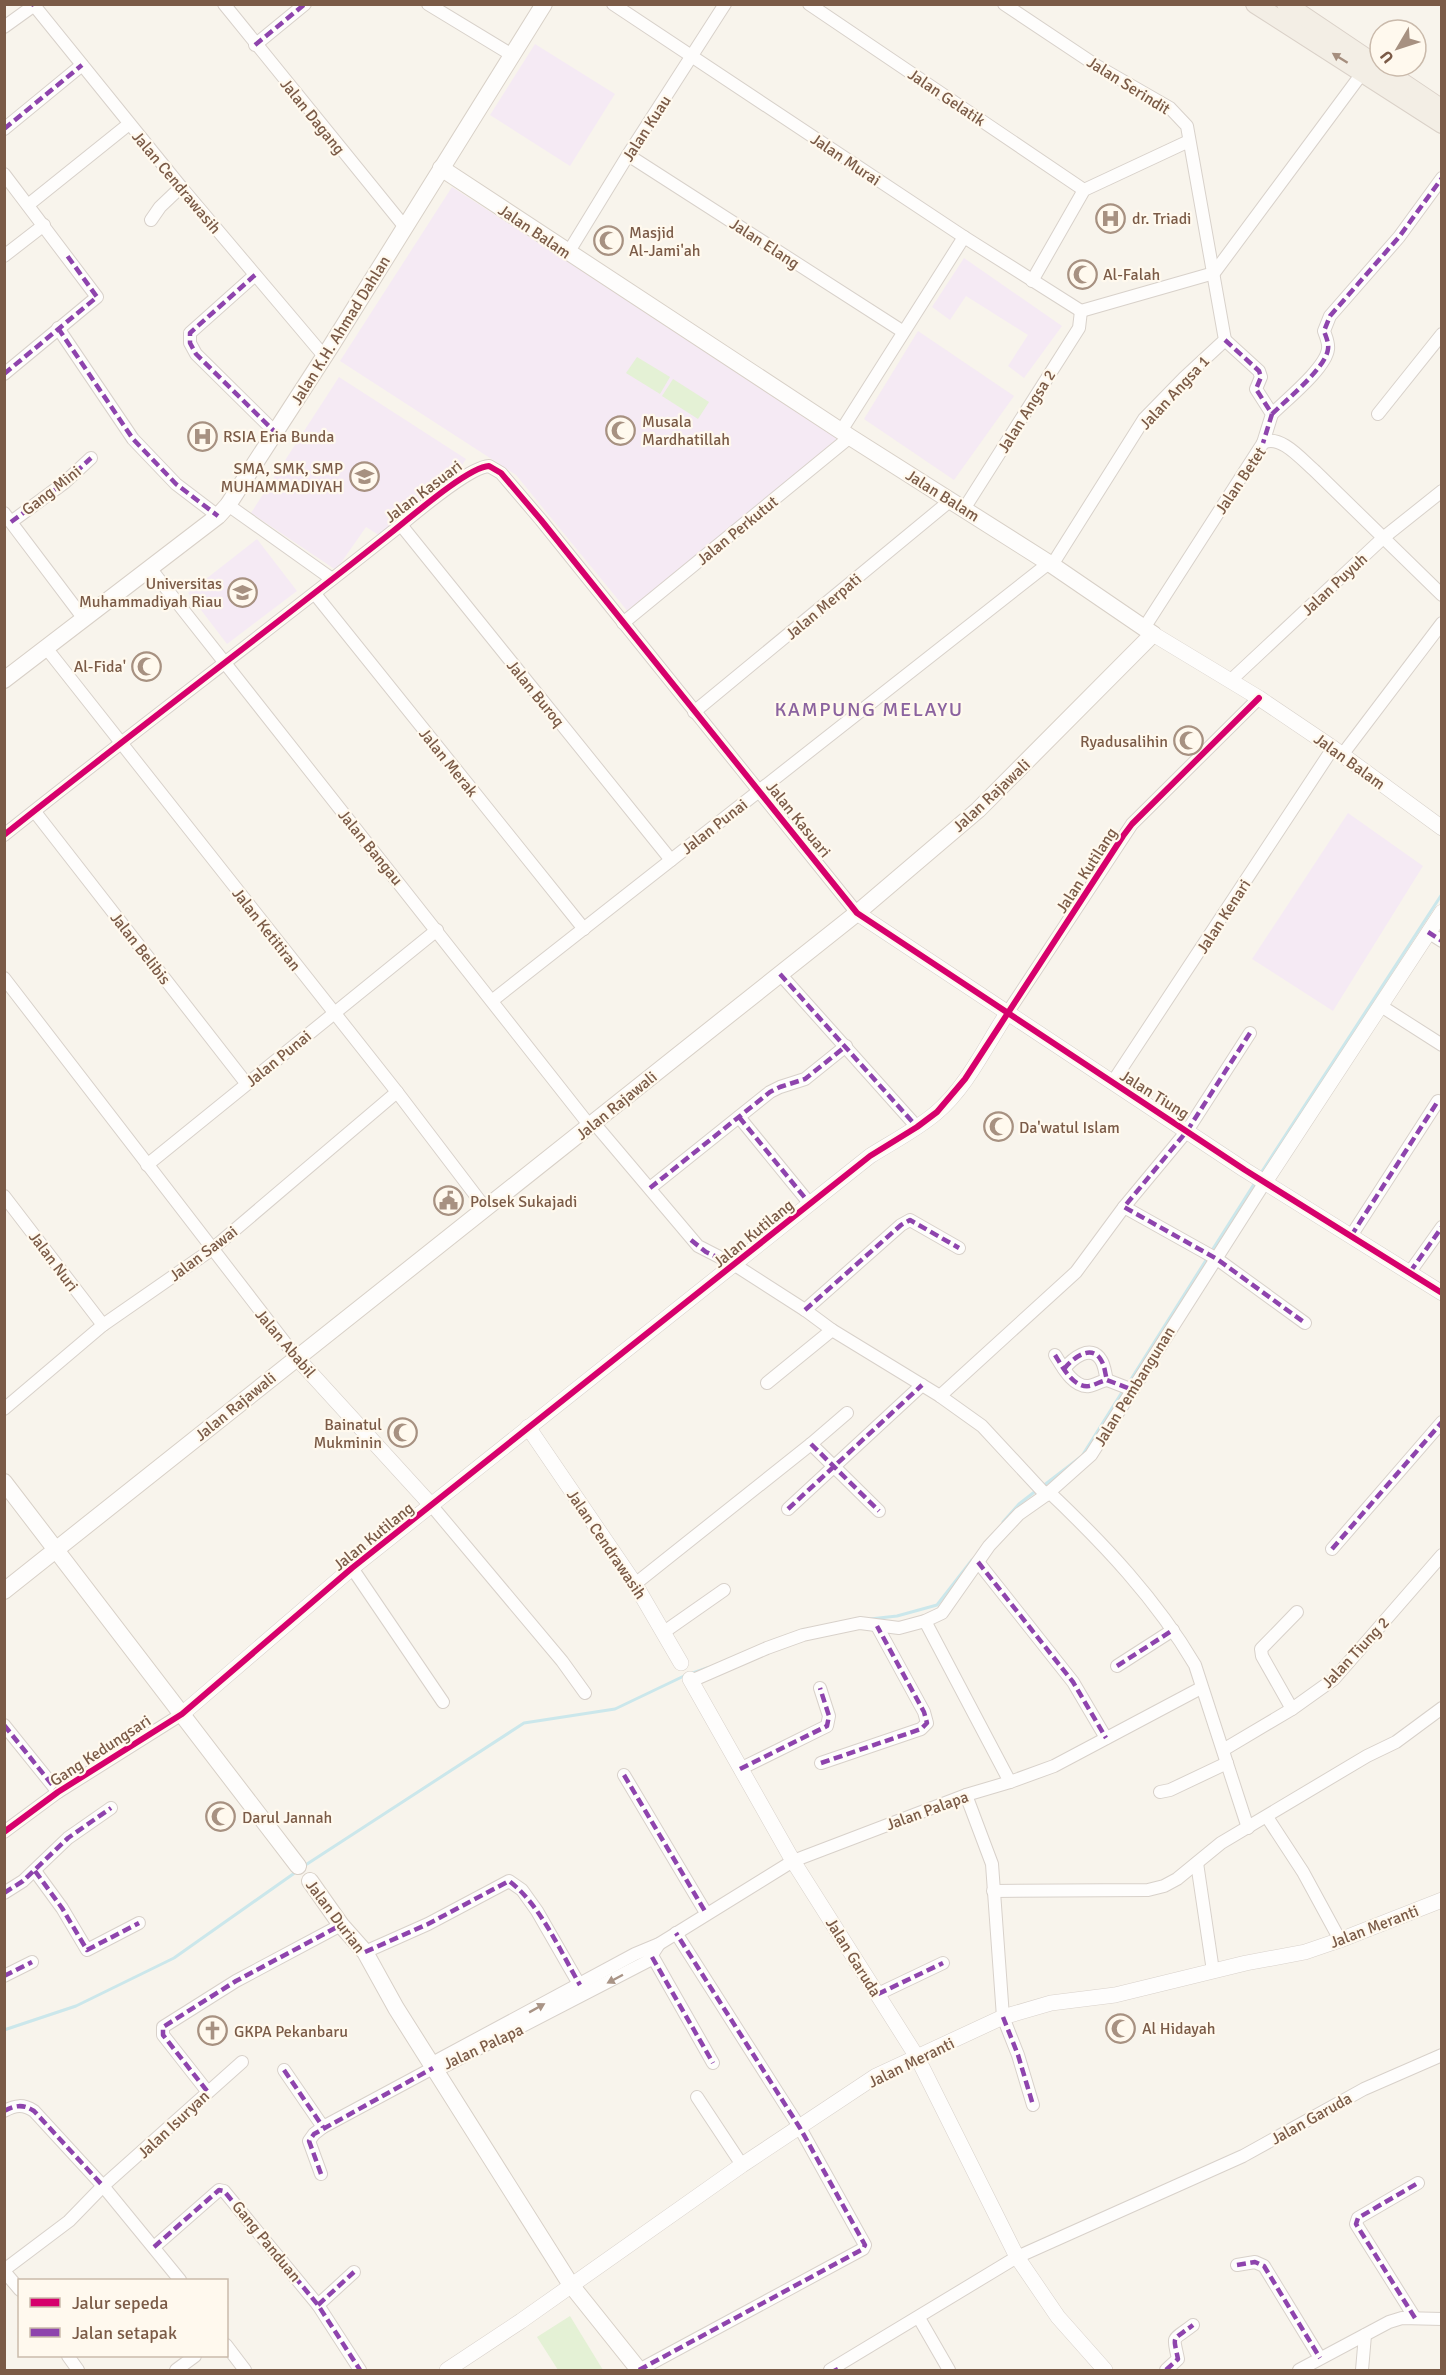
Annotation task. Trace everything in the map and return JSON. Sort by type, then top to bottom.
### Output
[{"type":"main road","name":"Jalan K.H. Ahmad Dahlan","points":[[4,680],[47,649],[223,510],[324,356],[544,4]]},
{"type":"main road","points":[[1255,4],[1442,124]]},
{"type":"main road","points":[[1287,5],[1442,109]]},
{"type":"main road","name":"Jalan Balam","points":[[441,168],[846,434],[1051,564],[1149,631]]},
{"type":"main road","name":"Jalan Rajawali","points":[[4,1591],[857,913],[978,810],[1149,631]]},
{"type":"main road","name":"Jalan Durian","points":[[4,1482],[298,1866]]},
{"type":"main road","name":"Jalan Durian","points":[[310,1881],[341,1925],[365,1952],[433,2068],[571,2286],[639,2370]]},
{"type":"street","name":"Jalan Dagang","points":[[224,4],[404,226]]},
{"type":"street","points":[[255,45],[305,4]]},
{"type":"street","points":[[428,4],[512,55]]},
{"type":"street","name":"Jalan Murai","points":[[613,4],[964,237],[1081,311]]},
{"type":"street","name":"Jalan Kuau","points":[[568,253],[628,154],[725,4]]},
{"type":"street","name":"Jalan Gelatik","points":[[809,4],[1084,190]]},
{"type":"street","name":"Jalan Serindit","points":[[1004,4],[1097,66],[1170,108],[1187,126],[1214,273]]},
{"type":"street","points":[[4,27],[34,5]]},
{"type":"street","name":"Jalan Cendrawasih","points":[[34,5],[181,188],[324,356]]},
{"type":"street","points":[[4,129],[82,65]]},
{"type":"street","points":[[1081,311],[1214,273],[1363,72]]},
{"type":"street","points":[[28,205],[129,124]]},
{"type":"street","points":[[1032,281],[1084,190],[1189,141]]},
{"type":"street","name":"Jalan Elang","points":[[628,154],[902,331]]},
{"type":"street","points":[[4,174],[97,295],[4,374]]},
{"type":"street","points":[[1263,443],[1272,414],[1321,364],[1328,352],[1324,331],[1330,316],[1398,237],[1442,178]]},
{"type":"street","points":[[151,220],[160,207],[181,188]]},
{"type":"street","points":[[4,256],[44,225]]},
{"type":"street","name":"Jalan Perkutut","points":[[623,623],[846,434],[902,331],[964,237]]},
{"type":"street","points":[[1214,273],[1225,340],[1258,371],[1261,377],[1256,389],[1272,414]]},
{"type":"street","points":[[255,275],[190,333],[189,338],[196,354],[275,432]]},
{"type":"street","name":"Jalan Angsa 2","points":[[958,504],[1079,328],[1081,311]]},
{"type":"street","points":[[58,328],[133,439],[176,484],[223,510],[332,579]]},
{"type":"street","points":[[1378,414],[1442,334]]},
{"type":"street","name":"Jalan Angsa 1","points":[[1051,564],[1144,419],[1225,340]]},
{"type":"street","name":"Jalan Betet","points":[[1149,631],[1263,443],[1267,440],[1277,441],[1293,452],[1442,595]]},
{"type":"street","name":"Gang Mini","points":[[8,518],[64,483],[91,459]]},
{"type":"street","name":"Jalan Kasuari","points":[[4,835],[223,662],[315,594],[474,469],[489,466],[501,473],[541,520],[857,913]]},
{"type":"street","name":"Jalan Puyuh","points":[[1230,681],[1383,538],[1441,491]]},
{"type":"street","name":"Jalan Merpati","points":[[694,712],[958,504]]},
{"type":"street","points":[[8,518],[84,619]]},
{"type":"street","name":"Jalan Buroq","points":[[401,525],[671,860]]},
{"type":"street","name":"Jalan Punai","points":[[493,1000],[1051,564]]},
{"type":"street","name":"Jalan Bangau","points":[[150,568],[592,1124],[650,1188],[691,1240],[706,1252],[735,1265],[832,1330],[940,1396],[982,1426],[1029,1478],[1106,1548],[1143,1589],[1195,1665],[1248,1828]]},
{"type":"street","name":"Jalan Merak","points":[[315,594],[584,929]]},
{"type":"street","name":"Jalan Kenari","points":[[1112,1083],[1338,752],[1442,623]]},
{"type":"street","name":"Jalan Balam","points":[[1149,631],[1259,698],[1442,828]]},
{"type":"street","name":"Jalan Ketitiran","points":[[47,649],[397,1092],[486,1209]]},
{"type":"street","name":"Jalan Kutilang","points":[[182,1714],[352,1568],[528,1427],[870,1156],[937,1112],[965,1079],[1132,825],[1259,698]]},
{"type":"street","name":"Jalan Belibis","points":[[35,812],[246,1083]]},
{"type":"street","name":"Jalan Pembangunan","points":[[690,1680],[803,1635],[850,1624],[867,1623],[899,1628],[936,1617],[947,1608],[994,1540],[1019,1514],[1091,1455],[1121,1385],[1214,1258],[1381,1006],[1435,937],[1442,912]]},
{"type":"street","name":"Jalan Tiung","points":[[857,913],[1245,1170],[1442,1293]]},
{"type":"street","name":"Jalan Punai","points":[[147,1165],[437,930]]},
{"type":"street","points":[[780,974],[917,1127]]},
{"type":"street","name":"Jalan Ababil","points":[[4,978],[296,1357],[432,1506],[562,1660],[585,1693]]},
{"type":"street","points":[[1381,1006],[1442,1045]]},
{"type":"street","points":[[940,1396],[1076,1272],[1124,1207],[1187,1131],[1250,1033]]},
{"type":"street","points":[[650,1188],[774,1089],[810,1076],[846,1046]]},
{"type":"street","name":"Jalan Sawai","points":[[4,1408],[103,1325],[212,1250],[397,1092]]},
{"type":"street","points":[[1351,1236],[1438,1101]]},
{"type":"street","points":[[739,1116],[810,1204]]},
{"type":"street","name":"Jalan Nuri","points":[[4,1196],[103,1325]]},
{"type":"street","points":[[1124,1207],[1214,1258],[1305,1323]]},
{"type":"street","points":[[805,1310],[901,1225],[910,1221],[959,1248]]},
{"type":"street","points":[[1410,1272],[1442,1227]]},
{"type":"street","points":[[767,1383],[832,1330]]},
{"type":"street","points":[[1064,1369],[1082,1354],[1091,1353],[1102,1360],[1121,1385]]},
{"type":"street","points":[[1055,1355],[1064,1369],[1080,1385],[1121,1385]]},
{"type":"street","points":[[788,1509],[922,1385]]},
{"type":"street","points":[[635,1584],[812,1444],[847,1413]]},
{"type":"street","points":[[1332,1549],[1442,1422]]},
{"type":"street","name":"Jalan Cendrawasih","points":[[528,1427],[635,1584],[681,1663]]},
{"type":"street","points":[[812,1444],[879,1512]]},
{"type":"street","name":"Jalan Tiung 2","points":[[1223,1750],[1292,1709],[1334,1679],[1442,1555]]},
{"type":"street","points":[[978,1562],[1073,1682],[1107,1738]]},
{"type":"street","name":"Jalan Kutilang","points":[[352,1568],[443,1702]]},
{"type":"street","points":[[664,1632],[724,1590]]},
{"type":"street","points":[[1292,1709],[1262,1656],[1261,1649],[1297,1612]]},
{"type":"street","points":[[925,1621],[1010,1782]]},
{"type":"street","points":[[821,1763],[921,1729],[927,1724],[924,1712],[877,1626]]},
{"type":"street","points":[[1117,1666],[1173,1630]]},
{"type":"street","name":"Jalan Garuda","points":[[681,1663],[794,1860],[917,2058],[1017,2257],[1058,2317],[1105,2370]]},
{"type":"street","points":[[740,1769],[827,1725],[829,1716],[820,1688]]},
{"type":"street","name":"Jalan Palapa","points":[[323,2127],[433,2068],[438,2060],[582,1990],[653,1950],[706,1913],[794,1860],[966,1795],[1054,1766],[1201,1688]]},
{"type":"street","points":[[993,1891],[1148,1890],[1164,1886],[1177,1879],[1221,1843],[1367,1756],[1396,1742],[1442,1708]]},
{"type":"street","name":"Gang Kedungsari","points":[[4,1832],[58,1792],[182,1714]]},
{"type":"street","points":[[4,1725],[58,1792]]},
{"type":"street","points":[[1160,1792],[1170,1790],[1227,1763]]},
{"type":"street","points":[[624,1775],[706,1913]]},
{"type":"street","points":[[966,1795],[992,1864],[1003,2017],[1018,2055],[1033,2105]]},
{"type":"street","points":[[4,1893],[35,1871],[68,1838],[111,1808]]},
{"type":"street","points":[[1267,1817],[1304,1872],[1340,1940]]},
{"type":"street","points":[[1197,1863],[1213,1971]]},
{"type":"street","name":"Jalan Durian","points":[[298,1866],[310,1881]]},
{"type":"street","points":[[35,1871],[62,1908],[87,1950],[139,1923]]},
{"type":"street","points":[[365,1952],[428,1923],[509,1881],[522,1890],[537,1911],[582,1990]]},
{"type":"street","name":"Jalan Meranti","points":[[447,2370],[521,2322],[742,2165],[876,2076],[1003,2017],[1051,2003],[1115,1995],[1305,1952],[1442,1900]]},
{"type":"street","points":[[207,2091],[163,2035],[163,2027],[236,1981],[341,1925]]},
{"type":"street","points":[[639,2370],[865,2246],[800,2128],[676,1933]]},
{"type":"street","points":[[653,1950],[714,2063]]},
{"type":"street","points":[[4,1976],[32,1962]]},
{"type":"street","points":[[878,1994],[943,1963]]},
{"type":"street","name":"Jalan Garuda","points":[[834,2370],[1017,2257],[1243,2156],[1364,2089],[1442,2055]]},
{"type":"street","name":"Jalan Isuryan","points":[[4,2270],[69,2221],[103,2186],[242,2062]]},
{"type":"street","points":[[284,2070],[323,2127],[309,2141],[321,2175]]},
{"type":"street","points":[[697,2097],[742,2165]]},
{"type":"street","points":[[4,2111],[16,2105],[27,2106],[34,2111],[103,2186],[179,2279]]},
{"type":"street","points":[[1415,2318],[1356,2223],[1358,2218],[1418,2183]]},
{"type":"street","name":"Gang Panduan","points":[[154,2247],[219,2190],[224,2191],[318,2305],[360,2370]]},
{"type":"street","points":[[1237,2265],[1255,2262],[1264,2266],[1320,2358]]},
{"type":"street","points":[[4,2270],[18,2288]]},
{"type":"street","points":[[318,2305],[354,2272]]},
{"type":"street","points":[[919,2318],[949,2370]]},
{"type":"street","points":[[1299,2370],[1389,2322],[1402,2318],[1442,2319]]},
{"type":"street","points":[[1166,2370],[1178,2359],[1173,2345],[1175,2339],[1193,2325]]},
{"type":"street","points":[[1362,2370],[1365,2335]]},
{"type":"street","points":[[228,2348],[245,2370]]},
{"type":"street","points":[[69,2357],[78,2370]]},
{"type":"street","points":[[176,2370],[192,2357]]},
{"type":"shaded area","points":[[535,44],[615,94],[570,166],[490,115]]},
{"type":"shaded area","points":[[452,187],[839,437],[629,613],[516,475],[340,361]]},
{"type":"shaded area","points":[[964,258],[1062,326],[1024,378],[1008,366],[1028,335],[966,296],[950,320],[932,307]]},
{"type":"shaded area","points":[[918,331],[1014,396],[954,480],[864,419]]},
{"type":"shaded area","name":"SMA, SMK, SMP MUHAMMADIYAH","points":[[339,377],[466,459],[443,495],[424,505],[410,497],[382,537],[366,527],[336,570],[251,513]]},
{"type":"shaded area","name":"Universitas Muhammadiyah Riau","points":[[257,539],[297,591],[227,644],[188,593]]},
{"type":"shaded area","points":[[1348,813],[1423,866],[1333,1011],[1252,959]]},
{"type":"green space","points":[[637,357],[670,377],[660,394],[626,373]]},
{"type":"green space","points":[[673,379],[709,402],[698,419],[662,396]]},
{"type":"green space","points":[[570,2316],[603,2370],[558,2370],[537,2337]]},
{"type":"waterway","points":[[1261,1173],[1442,894]]},
{"type":"waterway","points":[[1211,1252],[1256,1181]]},
{"type":"waterway","points":[[1128,1384],[1208,1257]]},
{"type":"waterway","points":[[1043,1486],[1082,1456],[1124,1389]]},
{"type":"waterway","points":[[1003,1522],[1019,1504],[1037,1490]]},
{"type":"waterway","points":[[870,1619],[897,1616],[937,1605],[972,1560]]},
{"type":"waterway","points":[[690,1674],[707,1668]]},
{"type":"waterway","points":[[304,1866],[524,1723],[615,1709],[684,1676]]},
{"type":"waterway","points":[[4,2030],[76,2006],[174,1958],[296,1872]]},
{"type":"marked path","points":[[255,45],[305,4]]},
{"type":"marked path","points":[[4,129],[82,65]]},
{"type":"marked path","points":[[1272,414],[1313,374],[1326,357],[1328,342],[1324,331],[1330,316],[1399,237],[1442,178]]},
{"type":"marked path","points":[[4,374],[97,297],[66,254]]},
{"type":"marked path","points":[[255,275],[190,333],[190,343],[196,354],[275,432]]},
{"type":"marked path","points":[[58,328],[133,439],[176,484],[218,516]]},
{"type":"marked path","points":[[1225,340],[1259,371],[1261,377],[1256,389],[1272,414],[1263,443]]},
{"type":"marked path","points":[[11,522],[64,483],[91,458]]},
{"type":"marked path","points":[[1428,932],[1442,941]]},
{"type":"marked path","points":[[780,974],[917,1127]]},
{"type":"marked path","points":[[1250,1033],[1187,1131],[1124,1207],[1217,1259],[1305,1323]]},
{"type":"marked path","points":[[650,1188],[770,1092],[805,1079],[846,1046]]},
{"type":"marked path","points":[[1351,1236],[1438,1101]]},
{"type":"marked path","points":[[739,1117],[810,1204]]},
{"type":"marked path","points":[[805,1310],[901,1225],[910,1220],[959,1248]]},
{"type":"marked path","points":[[1410,1272],[1442,1227]]},
{"type":"marked path","points":[[691,1240],[706,1252],[735,1265]]},
{"type":"marked path","points":[[1064,1369],[1082,1354],[1092,1353],[1097,1355],[1102,1362],[1107,1380]]},
{"type":"marked path","points":[[1055,1355],[1078,1384],[1089,1386],[1107,1380],[1133,1390]]},
{"type":"marked path","points":[[788,1509],[922,1385]]},
{"type":"marked path","points":[[1332,1549],[1442,1422]]},
{"type":"marked path","points":[[811,1444],[879,1511]]},
{"type":"marked path","points":[[978,1562],[1073,1682],[1106,1738]]},
{"type":"marked path","points":[[821,1763],[921,1729],[927,1723],[924,1712],[877,1626]]},
{"type":"marked path","points":[[1117,1666],[1173,1630]]},
{"type":"marked path","points":[[740,1769],[827,1726],[829,1716],[820,1688]]},
{"type":"marked path","points":[[4,1725],[58,1792]]},
{"type":"marked path","points":[[624,1775],[706,1913]]},
{"type":"marked path","points":[[4,1893],[23,1881],[68,1838],[111,1808]]},
{"type":"marked path","points":[[35,1871],[62,1908],[87,1950],[139,1923]]},
{"type":"marked path","points":[[365,1952],[428,1924],[509,1881],[540,1915],[580,1985]]},
{"type":"marked path","points":[[207,2091],[163,2035],[163,2027],[236,1981],[341,1925]]},
{"type":"marked path","points":[[639,2370],[863,2249],[865,2245],[800,2128],[676,1933]]},
{"type":"marked path","points":[[652,1957],[713,2063]]},
{"type":"marked path","points":[[4,1976],[32,1962]]},
{"type":"marked path","points":[[878,1994],[943,1963]]},
{"type":"marked path","points":[[1003,2017],[1018,2055],[1033,2105]]},
{"type":"marked path","points":[[321,2174],[309,2141],[314,2134],[433,2068]]},
{"type":"marked path","points":[[284,2070],[323,2127]]},
{"type":"marked path","points":[[4,2111],[19,2106],[34,2111],[103,2186]]},
{"type":"marked path","points":[[1415,2318],[1356,2224],[1358,2218],[1418,2183]]},
{"type":"marked path","points":[[154,2247],[219,2190],[224,2191],[318,2305],[360,2370]]},
{"type":"marked path","points":[[1237,2265],[1255,2262],[1264,2266],[1320,2358]]},
{"type":"marked path","points":[[318,2305],[354,2272]]},
{"type":"marked path","points":[[1166,2370],[1178,2359],[1175,2339],[1193,2325]]},
{"type":"cycle path","points":[[4,835],[454,483],[489,466],[501,473],[541,520],[857,913],[1245,1170],[1442,1293]]},
{"type":"cycle path","points":[[4,1832],[58,1792],[182,1714],[352,1568],[870,1156],[937,1112],[965,1079],[1132,824],[1259,698]]},
{"type":"place","name":"dr. Triadi","points":[[1111,218]]},
{"type":"place","name":"Masjid Al-Jami'ah","points":[[608,241]]},
{"type":"place","name":"Al-Falah","points":[[1082,274]]},
{"type":"place","name":"Musala Mardhatillah","points":[[621,430]]},
{"type":"place","name":"RSIA Eria Bunda","points":[[202,436]]},
{"type":"place","name":"SMA, SMK, SMP MUHAMMADIYAH","points":[[364,477]]},
{"type":"place","name":"Universitas Muhammadiyah Riau","points":[[243,592]]},
{"type":"place","name":"Al-Fida'","points":[[147,666]]},
{"type":"place","name":"Ryadusalihin","points":[[1189,741]]},
{"type":"place","name":"Da'watul Islam","points":[[998,1127]]},
{"type":"place","name":"Polsek Sukajadi","points":[[449,1201]]},
{"type":"place","name":"Bainatul Mukminin","points":[[403,1433]]},
{"type":"place","name":"Darul Jannah","points":[[221,1817]]},
{"type":"place","name":"Al Hidayah","points":[[1121,2028]]},
{"type":"place","name":"GKPA Pekanbaru","points":[[213,2031]]},
{"type":"district","name":"KAMPUNG MELAYU","points":[[869,709]]}]
